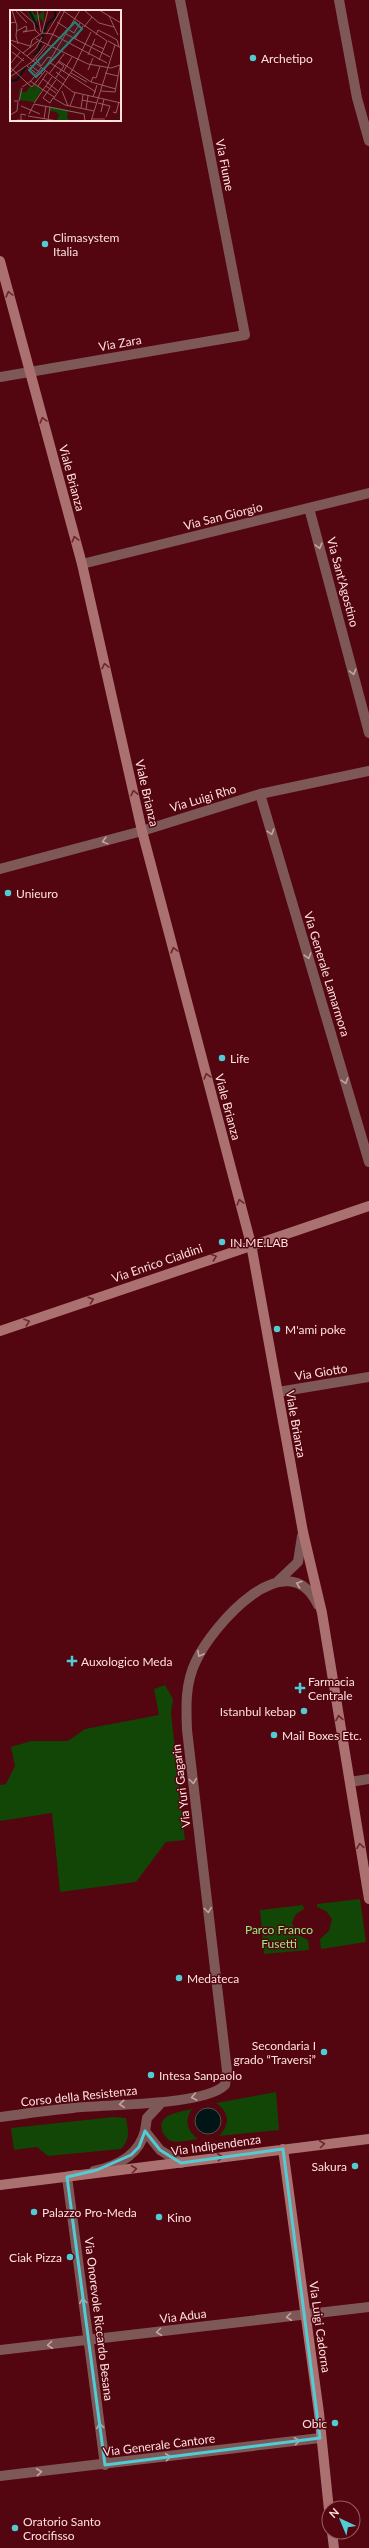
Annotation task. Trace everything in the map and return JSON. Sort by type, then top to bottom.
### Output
[{"type":"street","name":"Via Fiume","points":[[180,0],[245,335]]},
{"type":"street","points":[[339,0],[357,98],[369,141]]},
{"type":"street","name":"Viale Brianza","points":[[0,261],[82,564],[142,831],[251,1244],[302,1532],[322,1613],[369,1899]]},
{"type":"street","name":"Via Zara","points":[[0,377],[245,335]]},
{"type":"street","name":"Via San Giorgio","points":[[82,564],[369,493]]},
{"type":"street","name":"Via Sant'Agostino","points":[[310,508],[369,733]]},
{"type":"street","name":"Via Luigi Rho","points":[[0,869],[142,831],[260,794],[369,771]]},
{"type":"street","name":"Via Generale Lamarmora","points":[[260,794],[369,1162]]},
{"type":"street","name":"Via Enrico Cialdini","points":[[0,1331],[251,1244],[369,1206]]},
{"type":"street","name":"Via Giotto","points":[[278,1392],[369,1377]]},
{"type":"street","points":[[274,1584],[298,1562],[302,1550],[302,1532]]},
{"type":"street","name":"Via Yuri Gagarin","points":[[225,2085],[227,2073],[187,1730],[186,1698],[195,1662],[214,1631],[226,1616],[259,1590],[285,1581],[303,1584],[314,1596],[322,1613]]},
{"type":"street","points":[[350,1782],[369,1779]]},
{"type":"street","name":"Corso della Resistenza","points":[[0,2117],[74,2108],[143,2102],[161,2103],[214,2093],[225,2085]]},
{"type":"street","points":[[161,2103],[147,2118],[145,2131],[160,2150],[181,2163]]},
{"type":"street","name":"Via Indipendenza","points":[[67,2177],[97,2170],[131,2155],[139,2147],[145,2131]]},
{"type":"street","name":"Via Indipendenza","points":[[0,2185],[369,2139]]},
{"type":"street","name":"Via Luigi Cadorna","points":[[283,2149],[328,2500]]},
{"type":"street","name":"Via Onorevole Riccardo Besana","points":[[67,2177],[105,2465]]},
{"type":"street","name":"Via Adua","points":[[0,2350],[369,2307]]},
{"type":"street","name":"Via Generale Cantore","points":[[0,2476],[105,2465],[320,2438]]},
{"type":"highlighted area","points":[[145,2131],[160,2150],[181,2163],[283,2149],[320,2438],[105,2465],[67,2177],[97,2170],[131,2155],[139,2147]]},
{"type":"green space","points":[[165,1685],[173,1699],[171,1713],[185,1840],[166,1842],[136,1882],[60,1892],[52,1813],[0,1821],[0,1785],[6,1784],[15,1766],[11,1747],[31,1741],[68,1741],[85,1729],[159,1715],[154,1689]]},
{"type":"green space","name":"Parco Franco Fusetti","points":[[360,1899],[366,1942],[321,1949],[320,1939],[329,1931],[332,1919],[326,1911],[317,1907],[317,1904]]},
{"type":"green space","name":"Parco Franco Fusetti","points":[[303,1905],[304,1909],[296,1914],[292,1923],[298,1935],[308,1940],[309,1950],[264,1954],[260,1910]]},
{"type":"green space","points":[[276,2092],[279,2130],[219,2136],[223,2132],[227,2119],[224,2110],[216,2103]]},
{"type":"green space","points":[[192,2109],[187,2121],[189,2129],[198,2139],[178,2142],[168,2139],[163,2133],[161,2127],[165,2118],[175,2113]]},
{"type":"green space","points":[[114,2117],[126,2118],[128,2138],[121,2149],[48,2156],[37,2147],[14,2150],[11,2128]]},
{"type":"shaded area","points":[[208,2108],[217,2112],[221,2121],[217,2130],[208,2134],[199,2130],[195,2121],[199,2112]]},
{"type":"place","name":"Archetipo","points":[[253,58]]},
{"type":"place","name":"Climasystem Italia","points":[[45,244]]},
{"type":"place","name":"Unieuro","points":[[8,893]]},
{"type":"place","name":"Life","points":[[222,1058]]},
{"type":"place","name":"IN.ME.LAB","points":[[222,1242]]},
{"type":"place","name":"M'ami poke","points":[[277,1329]]},
{"type":"place","name":"Auxologico Meda","points":[[72,1661]]},
{"type":"place","name":"Farmacia Centrale","points":[[300,1688]]},
{"type":"place","name":"Istanbul kebap","points":[[304,1711]]},
{"type":"place","name":"Mail Boxes Etc.","points":[[274,1735]]},
{"type":"place","name":"Medateca","points":[[179,1978]]},
{"type":"place","name":"Secondaria I grado “Traversi”","points":[[324,2052]]},
{"type":"place","name":"Intesa Sanpaolo","points":[[151,2075]]},
{"type":"place","name":"Sakura","points":[[355,2166]]},
{"type":"place","name":"Palazzo Pro-Meda","points":[[34,2212]]},
{"type":"place","name":"Kino","points":[[159,2217]]},
{"type":"place","name":"Ciak Pizza","points":[[70,2257]]},
{"type":"place","name":"Obic","points":[[335,2423]]},
{"type":"place","name":"Oratorio Santo Crocifisso","points":[[15,2528]]}]
